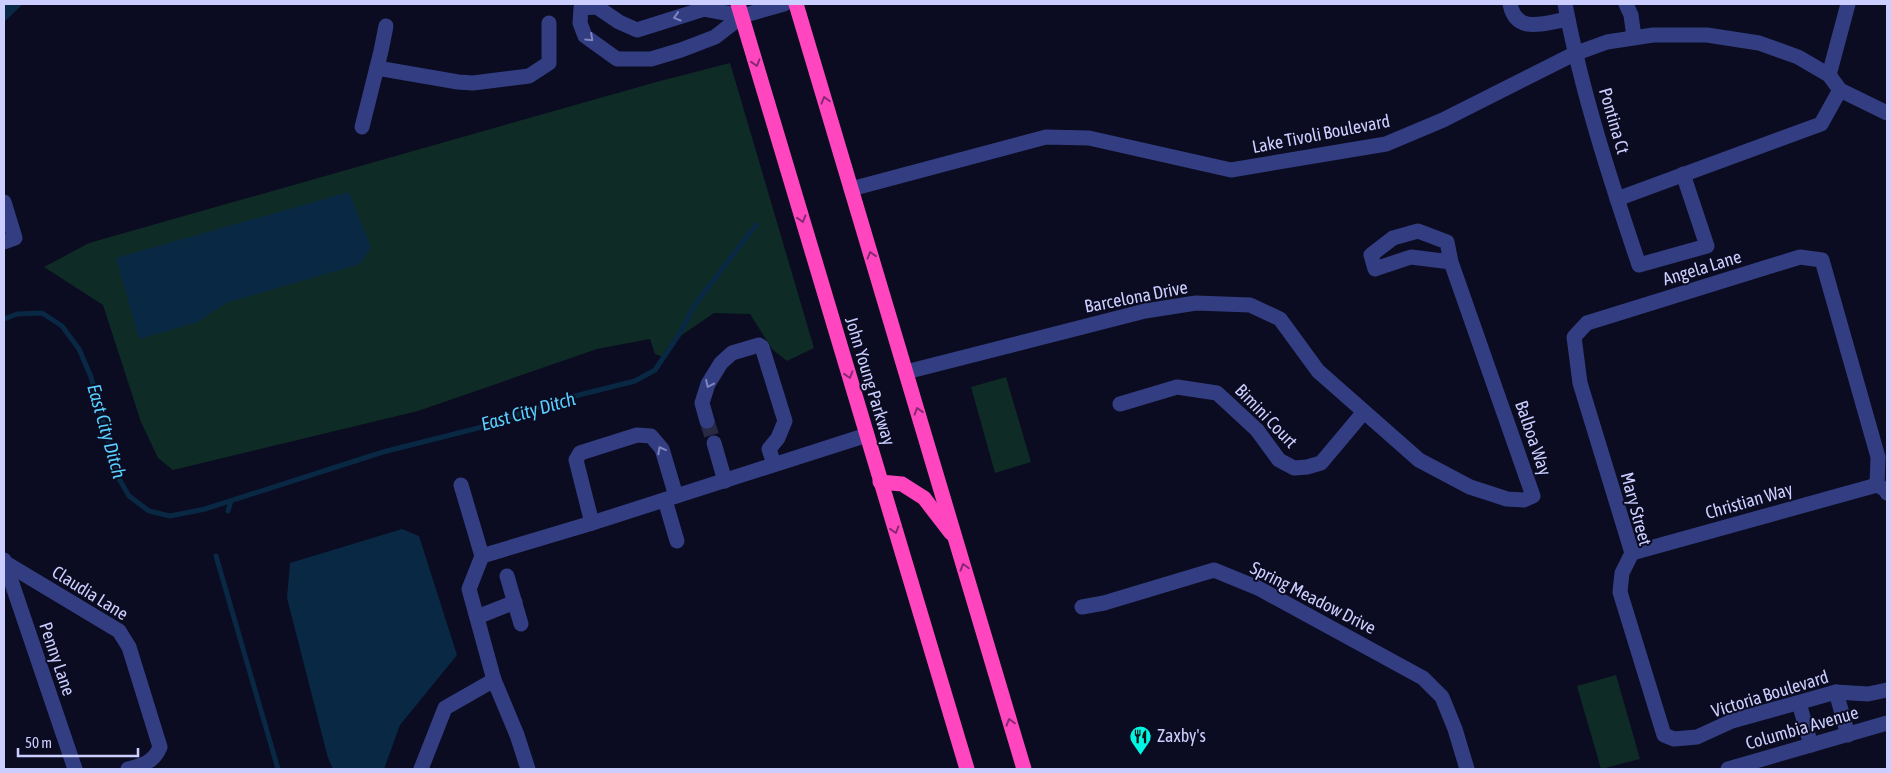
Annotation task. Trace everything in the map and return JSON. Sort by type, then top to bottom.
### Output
[{"type":"highway","name":"John Young Parkway","points":[[796,4],[1024,769]]},
{"type":"highway","name":"John Young Parkway","points":[[740,10],[967,769]]},
{"type":"highway","points":[[880,482],[902,484],[924,498],[956,540]]},
{"type":"street","points":[[740,10],[715,37],[651,59],[617,59],[585,36],[580,23],[580,8],[597,7],[619,22],[637,30],[704,9],[740,10],[784,4]]},
{"type":"street","points":[[1510,4],[1512,14],[1524,24],[1534,25],[1568,20]]},
{"type":"street","name":"Pontina Ct","points":[[1565,4],[1574,54],[1617,199],[1639,265],[1707,246],[1683,174]]},
{"type":"street","points":[[1626,4],[1634,37]]},
{"type":"street","points":[[1829,75],[1848,4]]},
{"type":"street","points":[[377,68],[458,82],[529,76],[549,63],[549,23]]},
{"type":"street","points":[[362,127],[386,26]]},
{"type":"street","name":"Lake Tivoli Boulevard","points":[[851,189],[1046,137],[1089,138],[1231,170],[1386,144],[1443,120],[1574,54],[1607,42],[1653,35],[1707,34],[1759,44],[1798,57],[1829,75],[1840,90],[1887,112]]},
{"type":"street","points":[[1617,199],[1821,124],[1840,90]]},
{"type":"street","points":[[4,202],[15,238],[4,242]]},
{"type":"street","points":[[1418,231],[1447,242],[1451,262],[1411,258],[1375,269],[1371,255],[1393,238],[1418,231]]},
{"type":"street","name":"Angela Lane","points":[[1587,323],[1800,257],[1822,260],[1878,457],[1882,489]]},
{"type":"street","name":"Balboa Way","points":[[1363,413],[1419,460],[1470,487],[1507,499],[1524,500],[1533,496],[1451,262]]},
{"type":"street","name":"Barcelona Drive","points":[[906,372],[1145,311],[1196,304],[1250,305],[1280,319],[1318,371],[1363,413]]},
{"type":"street","name":"Mary Street","points":[[1587,323],[1574,337],[1580,382],[1632,553],[1622,573],[1620,592],[1665,735]]},
{"type":"street","points":[[707,420],[702,403],[708,384],[721,363],[732,353],[759,345],[762,347],[785,421],[778,438],[770,448],[774,464]]},
{"type":"street","name":"Bimini Court","points":[[1120,404],[1177,387],[1218,393],[1257,430],[1279,460],[1294,468],[1321,463],[1363,413]]},
{"type":"street","points":[[592,523],[576,460],[580,453],[637,435],[651,436],[662,449],[677,541]]},
{"type":"street","points":[[482,556],[867,435]]},
{"type":"street","points":[[714,443],[724,480]]},
{"type":"street","points":[[461,485],[482,556],[469,589],[494,680],[517,735],[528,769]]},
{"type":"street","name":"Christian Way","points":[[1632,553],[1882,489]]},
{"type":"street","name":"Penny Lane","points":[[4,561],[75,769]]},
{"type":"street","name":"Claudia Lane","points":[[4,561],[119,631],[123,636],[129,647],[160,747],[156,757],[146,764],[128,769]]},
{"type":"street","name":"Spring Meadow Drive","points":[[1082,607],[1104,603],[1214,570],[1250,584],[1423,678],[1442,697],[1455,729],[1467,769]]},
{"type":"street","points":[[507,576],[521,624]]},
{"type":"street","points":[[477,617],[515,602]]},
{"type":"street","points":[[422,769],[445,708],[494,680]]},
{"type":"street","name":"Victoria Boulevard","points":[[1665,735],[1674,739],[1697,737],[1732,721],[1836,692],[1868,694],[1887,690]]},
{"type":"street","points":[[1836,692],[1848,734]]},
{"type":"street","points":[[1799,703],[1811,745]]},
{"type":"street","name":"Columbia Avenue","points":[[1728,769],[1887,723]]},
{"type":"green space","points":[[730,63],[814,348],[787,361],[772,349],[750,314],[714,313],[679,337],[663,357],[655,354],[650,339],[597,349],[418,411],[173,470],[158,458],[141,422],[103,305],[44,267],[89,243],[660,81]]},
{"type":"green space","points":[[1006,377],[1031,462],[995,473],[971,387]]},
{"type":"green space","points":[[1616,675],[1640,759],[1601,769],[1577,686]]},
{"type":"water","points":[[4,4],[23,4],[4,22]]},
{"type":"water","points":[[349,192],[371,247],[360,264],[226,303],[198,322],[139,339],[116,258]]},
{"type":"water","points":[[402,529],[419,536],[457,655],[400,725],[384,769],[333,769],[328,758],[287,598],[290,563]]},
{"type":"waterway","name":"East City Ditch","points":[[4,319],[17,314],[42,313],[62,326],[79,349],[91,377],[118,477],[129,496],[149,511],[170,516],[205,509],[383,452],[478,428],[563,399],[635,381],[655,370],[680,333],[696,303],[756,225]]},
{"type":"waterway","name":"East City Ditch","points":[[228,511],[231,501]]},
{"type":"waterway","name":"East City Ditch","points":[[216,556],[278,769]]},
{"type":"tunnel","points":[[707,421],[714,443]]},
{"type":"place","name":"Zaxby's","points":[[1141,755]]}]
